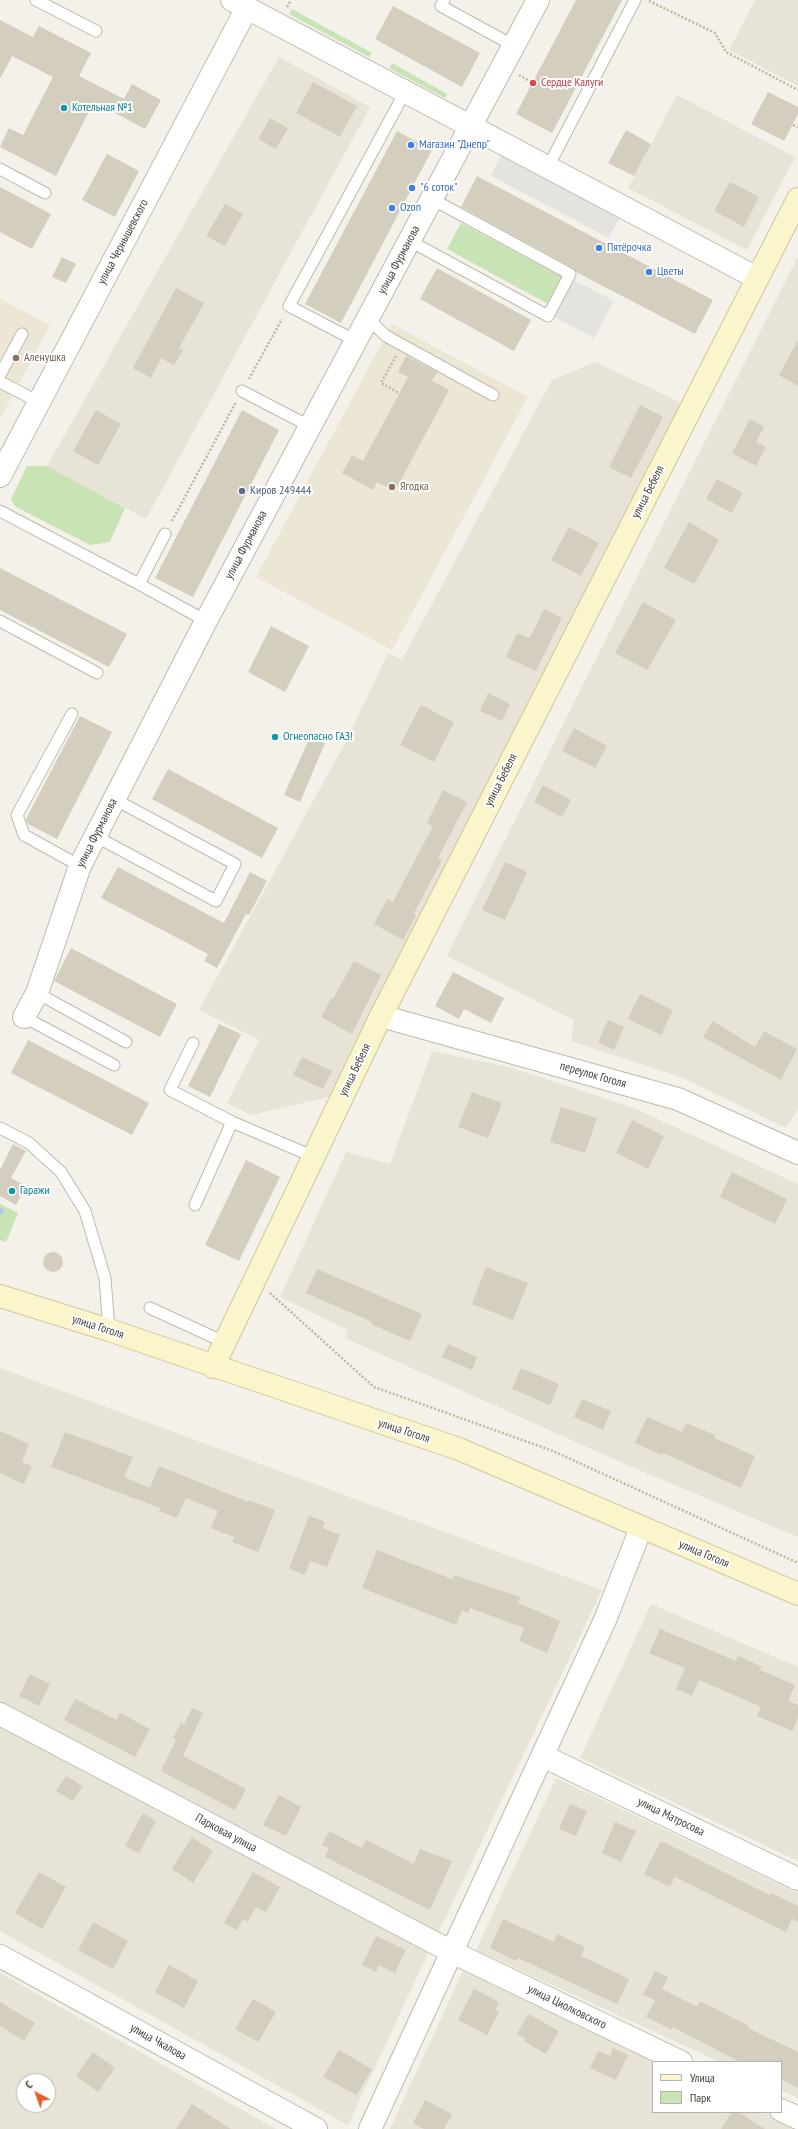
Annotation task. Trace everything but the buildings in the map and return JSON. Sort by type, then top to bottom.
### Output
[{"type":"street","name":"улица Фурманова","points":[[24,1017],[37,993],[80,866],[95,836],[206,621],[471,128],[538,0]]},
{"type":"street","points":[[253,6],[471,128],[548,167],[757,278]]},
{"type":"street","name":"улица Чернышевского","points":[[0,476],[253,6]]},
{"type":"street","name":"улица Бебеля","points":[[213,1367],[312,1156],[381,1016],[798,199]]},
{"type":"street","name":"переулок Гоголя","points":[[381,1016],[678,1099],[798,1152]]},
{"type":"street","name":"улица Гоголя","points":[[0,1296],[109,1330],[213,1367],[459,1449],[798,1594]]},
{"type":"street","points":[[370,2129],[606,1620],[641,1528]]},
{"type":"street","name":"Парковая улица","points":[[0,1714],[452,1952]]},
{"type":"street","name":"улица Матросова","points":[[543,1756],[798,1879]]},
{"type":"street","name":"улица Циолковского","points":[[452,1952],[679,2061]]},
{"type":"street","name":"улица Чкалова","points":[[0,1956],[316,2129]]},
{"type":"street","points":[[782,2110],[798,2118]]},
{"type":"lane","points":[[36,0],[96,31]]},
{"type":"lane","points":[[444,0],[440,6],[514,46]]},
{"type":"lane","points":[[548,167],[635,0]]},
{"type":"lane","points":[[356,341],[289,306],[405,92]]},
{"type":"lane","points":[[0,169],[45,193]]},
{"type":"lane","points":[[410,241],[548,316],[570,274],[432,199]]},
{"type":"lane","points":[[368,319],[386,336],[493,395]]},
{"type":"lane","points":[[0,375],[22,334]]},
{"type":"lane","points":[[0,382],[39,402]]},
{"type":"lane","points":[[242,390],[310,426]]},
{"type":"lane","points":[[0,511],[140,584],[206,621]]},
{"type":"lane","points":[[140,584],[165,534]]},
{"type":"lane","points":[[0,621],[97,673]]},
{"type":"lane","points":[[72,714],[17,815],[24,835],[80,866]]},
{"type":"lane","points":[[95,836],[216,901],[235,864],[114,799]]},
{"type":"lane","points":[[37,993],[126,1042]]},
{"type":"lane","points":[[24,1017],[114,1065]]},
{"type":"lane","points":[[193,1043],[170,1090],[232,1122],[312,1156]]},
{"type":"lane","points":[[195,1205],[232,1122]]},
{"type":"lane","points":[[0,1128],[29,1143],[61,1172],[86,1211],[105,1278],[109,1330]]},
{"type":"lane","points":[[150,1308],[224,1342]]},
{"type":"path","points":[[647,0],[714,33],[726,52],[798,90]]},
{"type":"path","points":[[793,124],[798,127]]},
{"type":"path","points":[[165,534],[289,306]]},
{"type":"path","points":[[400,393],[381,383],[402,345]]},
{"type":"path","points":[[254,1279],[374,1387],[553,1451],[798,1563]]},
{"type":"shaded area","points":[[755,0],[798,0],[798,86],[729,50]]},
{"type":"shaded area","points":[[279,57],[370,107],[146,519],[47,466]]},
{"type":"shaded area","points":[[677,95],[795,157],[747,250],[628,188]]},
{"type":"shaded area","points":[[501,155],[620,217],[609,238],[491,176]]},
{"type":"shaded area","points":[[798,256],[798,1109],[786,1128],[681,1077],[571,1041],[574,1020],[447,956]]},
{"type":"shaded area","points":[[574,280],[614,301],[594,338],[554,317]]},
{"type":"shaded area","name":"Аленушка","points":[[0,299],[50,325],[0,419]]},
{"type":"shaded area","name":"Ягодка","points":[[392,324],[528,397],[392,650],[256,577]]},
{"type":"shaded area","points":[[595,362],[682,403],[329,1097],[251,1115],[227,1103],[259,1040],[199,1010],[347,739],[388,653],[402,660],[552,380]]},
{"type":"shaded area","points":[[432,1051],[512,1068],[634,1108],[798,1184],[798,1537],[620,1462],[345,1338],[348,1330],[280,1297],[346,1152],[390,1164]]},
{"type":"shaded area","points":[[0,1368],[602,1590],[438,1933],[0,1703]]},
{"type":"shaded area","points":[[651,1604],[798,1667],[798,1861],[580,1758]]},
{"type":"shaded area","points":[[0,1726],[429,1951],[348,2125],[0,1931]]},
{"type":"shaded area","points":[[556,1778],[798,1893],[798,2098],[782,2090],[782,2061],[718,2061],[476,1950]]},
{"type":"shaded area","points":[[463,1971],[654,2061],[652,2061],[652,2113],[764,2113],[798,2129],[390,2129]]},
{"type":"shaded area","points":[[0,1973],[276,2129],[0,2129]]},
{"type":"green space","points":[[292,9],[372,53],[369,57],[289,14]]},
{"type":"green space","points":[[392,63],[447,94],[445,98],[389,68]]},
{"type":"green space","points":[[461,223],[562,277],[548,304],[447,249]]},
{"type":"green space","points":[[27,466],[47,466],[125,508],[110,542],[90,545],[16,507],[11,499]]},
{"type":"green space","points":[[0,1204],[18,1213],[6,1242],[0,1240]]},
{"type":"place","name":"Сердце Калуги","points":[[533,83]]},
{"type":"place","name":"Котельная №1","points":[[64,108]]},
{"type":"place","name":"Магазин \"Днепр\"","points":[[411,145]]},
{"type":"place","name":"\"6 соток\"","points":[[412,188]]},
{"type":"place","name":"Ozon","points":[[392,208]]},
{"type":"place","name":"Пятёрочка","points":[[599,248]]},
{"type":"place","name":"Цветы","points":[[649,272]]},
{"type":"place","name":"Аленушка","points":[[16,358]]},
{"type":"place","name":"Ягодка","points":[[392,487]]},
{"type":"place","name":"Киров 249444","points":[[242,491]]},
{"type":"place","name":"Огнеопасно ГАЗ!","points":[[275,737]]},
{"type":"place","name":"Гаражи","points":[[12,1191]]}]
